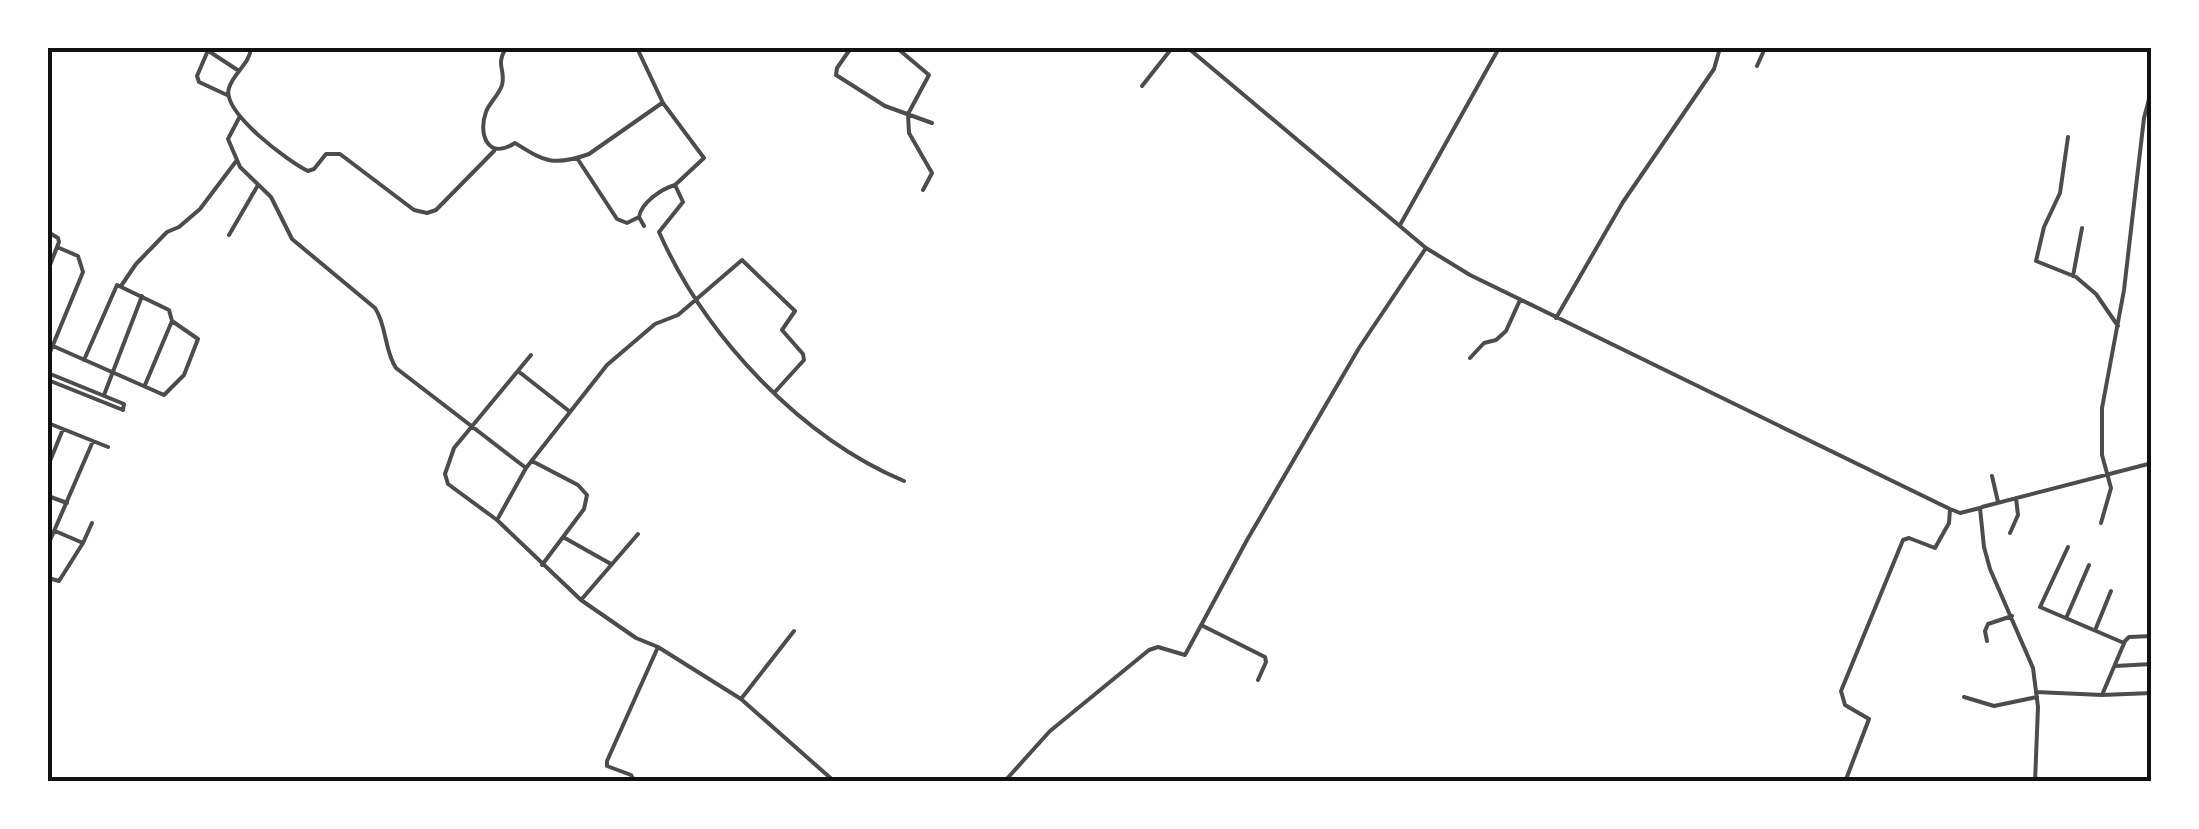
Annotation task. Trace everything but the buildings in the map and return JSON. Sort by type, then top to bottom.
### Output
[{"type":"street","points":[[228,95],[251,48]]},
{"type":"street","points":[[506,48],[499,64],[502,88],[486,112],[484,123],[490,148],[494,150],[515,143],[542,160],[577,158],[589,154],[662,102]]},
{"type":"street","points":[[637,48],[662,102],[704,158],[640,210],[644,226]]},
{"type":"street","points":[[851,48],[836,75],[886,106],[932,123]]},
{"type":"street","points":[[898,48],[929,75],[908,114],[909,132],[932,173],[923,190]]},
{"type":"street","points":[[1142,86],[1172,48]]},
{"type":"street","points":[[1188,48],[1426,248],[1556,318],[1714,391],[1950,509],[1960,513],[2152,462]]},
{"type":"street","points":[[1400,225],[1499,48]]},
{"type":"street","points":[[1556,318],[1623,202],[1714,69],[1720,48]]},
{"type":"street","points":[[1757,66],[1765,48]]},
{"type":"street","points":[[240,72],[208,49],[198,72],[199,82],[228,95],[240,118],[298,166],[308,171],[326,154],[340,154],[414,210],[427,213],[450,196],[494,150]]},
{"type":"street","points":[[2101,522],[2111,488],[2100,439],[2102,408],[2118,326],[2144,118],[2152,88]]},
{"type":"street","points":[[240,118],[228,135],[236,160],[270,197],[292,239],[375,308],[382,318],[396,368],[526,468]]},
{"type":"street","points":[[2068,137],[2060,192],[2035,254],[2039,265],[2073,276],[2096,294],[2118,326]]},
{"type":"street","points":[[577,158],[617,219],[627,223],[639,218]]},
{"type":"street","points":[[122,286],[136,264],[167,232],[200,209],[236,160]]},
{"type":"street","points":[[230,235],[258,185]]},
{"type":"street","points":[[675,185],[683,202],[659,232],[698,299],[748,367],[812,428],[855,457],[904,481]]},
{"type":"street","points":[[2073,276],[2082,228]]},
{"type":"street","points":[[48,232],[58,238],[48,270]]},
{"type":"street","points":[[48,357],[83,272],[78,256],[57,247]]},
{"type":"street","points":[[1004,782],[1050,732],[1149,650],[1158,647],[1185,655],[1233,564],[1359,348],[1426,248]]},
{"type":"street","points":[[496,520],[526,468],[606,365],[655,324],[676,317],[742,260],[795,311],[782,330],[804,360],[774,393]]},
{"type":"street","points":[[84,360],[116,286],[122,286],[169,310],[172,321],[144,386]]},
{"type":"street","points":[[104,395],[142,296]]},
{"type":"street","points":[[1470,358],[1484,342],[1496,340],[1506,331],[1520,300]]},
{"type":"street","points":[[53,346],[164,395],[184,375],[198,340],[172,321]]},
{"type":"street","points":[[532,355],[449,458],[446,479],[452,488],[496,520],[580,600],[636,638],[658,647],[741,699],[834,782]]},
{"type":"street","points":[[518,371],[570,412]]},
{"type":"street","points":[[48,377],[104,395],[126,407],[123,410],[48,377]]},
{"type":"street","points":[[48,423],[108,446]]},
{"type":"street","points":[[48,466],[63,429]]},
{"type":"street","points":[[48,545],[93,441]]},
{"type":"street","points":[[532,461],[578,485],[588,496],[584,509],[541,566]]},
{"type":"street","points":[[1992,476],[1998,502]]},
{"type":"street","points":[[48,496],[66,503]]},
{"type":"street","points":[[2010,532],[2018,515],[2016,498]]},
{"type":"street","points":[[1980,508],[1984,547],[2032,668],[2036,694],[2035,782]]},
{"type":"street","points":[[1844,782],[1869,719],[1844,705],[1842,690],[1904,540],[1909,538],[1936,548],[1950,524],[1950,509]]},
{"type":"street","points":[[48,578],[59,581],[92,523]]},
{"type":"street","points":[[54,531],[83,543]]},
{"type":"street","points":[[580,600],[638,534]]},
{"type":"street","points":[[563,537],[612,564]]},
{"type":"street","points":[[2068,547],[2040,607],[2124,643]]},
{"type":"street","points":[[2066,618],[2089,566]]},
{"type":"street","points":[[2095,630],[2111,591]]},
{"type":"street","points":[[1987,641],[1988,624],[2012,616]]},
{"type":"street","points":[[1203,626],[1265,657],[1258,680]]},
{"type":"street","points":[[741,699],[794,632]]},
{"type":"street","points":[[2102,695],[2129,637],[2152,636]]},
{"type":"street","points":[[635,782],[634,777],[606,763],[658,647]]},
{"type":"street","points":[[2114,666],[2152,664]]},
{"type":"street","points":[[1964,697],[1994,706],[2036,694],[2152,692]]}]
